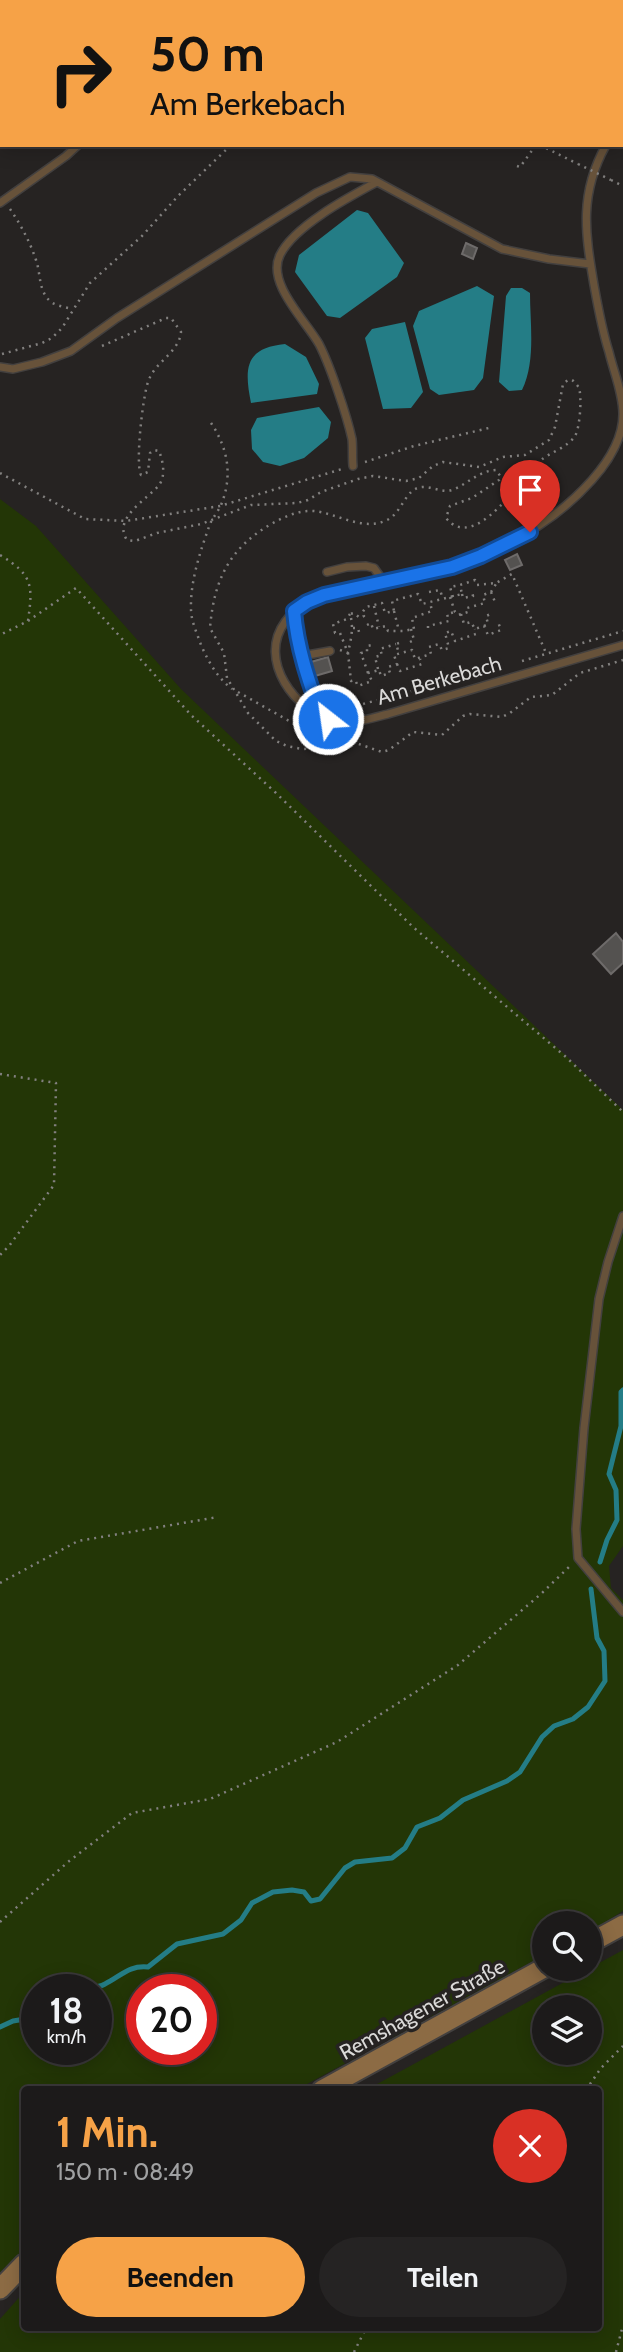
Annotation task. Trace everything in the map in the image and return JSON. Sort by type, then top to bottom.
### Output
[{"type":"main road","points":[[602,1937],[623,1925]]},
{"type":"main road","name":"Remshagener Straße","points":[[329,2086],[532,1975]]},
{"type":"main road","points":[[0,2289],[21,2267]]},
{"type":"lane","points":[[2,202],[76,147]]},
{"type":"lane","points":[[321,716],[295,631],[294,611],[324,595],[452,567],[481,556],[530,532],[568,505],[608,462],[621,429],[621,395],[608,350],[585,233],[587,196],[597,161],[605,147]]},
{"type":"lane","points":[[0,367],[13,369],[71,351],[117,318],[316,193],[350,177],[372,180],[502,249],[590,264]]},
{"type":"lane","points":[[353,466],[352,441],[319,344],[287,299],[277,274],[279,256],[292,238],[340,202],[377,183]]},
{"type":"lane","points":[[327,572],[366,566],[374,568],[384,582]]},
{"type":"lane","name":"Am Berkebach","points":[[294,611],[283,624],[278,638],[276,661],[287,689],[309,709],[337,722],[375,717],[623,645]]},
{"type":"lane","points":[[302,656],[330,650]]},
{"type":"lane","points":[[623,1216],[598,1299],[576,1530],[578,1558],[623,1612]]},
{"type":"path","points":[[13,369],[1,353],[52,338],[62,328],[90,283],[142,236],[178,196],[230,147]]},
{"type":"path","points":[[517,166],[520,167],[536,147]]},
{"type":"path","points":[[542,147],[623,186]]},
{"type":"path","points":[[2,202],[17,220],[30,245],[42,289],[47,297],[58,306],[72,309]]},
{"type":"path","points":[[100,346],[166,318],[171,318],[181,332],[177,347],[157,367],[148,381],[138,450],[139,471],[141,475],[148,472],[150,453],[154,450],[159,451],[162,457],[163,474],[159,484],[135,507],[122,530],[127,540],[135,541],[251,505],[308,500],[321,492],[358,479],[373,476],[406,481],[419,478],[433,466],[443,462],[479,467],[503,457],[525,455],[549,440],[555,427],[563,384],[572,380],[579,387],[580,407],[576,434],[568,443],[537,463],[498,510],[479,523],[459,527],[452,525],[446,518],[446,512],[450,506],[472,498],[499,480],[501,477],[496,470],[482,472],[450,491],[424,486],[418,488],[411,492],[387,521],[360,523],[313,511],[300,511],[286,516],[247,540],[225,571],[216,594],[210,628],[225,653],[228,678],[248,713],[276,741],[302,749],[333,748],[354,743],[382,752],[413,732],[442,735],[463,716],[470,714],[502,717],[531,696],[552,695],[580,673],[623,660]]},
{"type":"path","points":[[211,423],[221,437],[228,463],[227,485],[212,519],[193,586],[190,610],[195,628],[206,656],[219,678],[236,692],[298,726],[321,716]]},
{"type":"path","points":[[0,473],[85,519],[126,521],[220,506],[414,446],[494,427]]},
{"type":"path","points":[[0,555],[24,574],[32,592],[28,621]]},
{"type":"path","points":[[455,612],[450,587],[475,580],[477,585],[496,583],[512,575],[546,653]]},
{"type":"path","points":[[428,628],[428,625],[449,621],[447,614],[468,612],[467,608],[485,603],[483,595],[491,592],[496,583]]},
{"type":"path","points":[[460,585],[463,598],[473,596],[472,592]]},
{"type":"path","points":[[0,635],[28,621],[76,588],[191,715],[276,793],[413,927],[566,1057],[623,1112]]},
{"type":"path","points":[[429,592],[440,590],[443,599]]},
{"type":"path","points":[[491,592],[497,601]]},
{"type":"path","points":[[398,631],[392,601],[418,594],[422,604],[462,594]]},
{"type":"path","points":[[367,625],[371,624],[373,629],[386,626],[388,631],[414,629],[412,618],[432,611],[430,602]]},
{"type":"path","points":[[351,614],[354,613],[360,618],[364,616],[362,613],[366,607],[382,603],[385,613],[394,611]]},
{"type":"path","points":[[374,605],[379,627]]},
{"type":"path","points":[[348,653],[353,628],[351,614]]},
{"type":"path","points":[[351,614],[347,619],[333,624],[335,634],[340,633],[348,653],[351,681],[355,680],[358,686],[372,681],[361,653],[367,652],[367,646],[372,645]]},
{"type":"path","points":[[445,633],[451,631],[455,641],[476,634],[471,622],[464,624],[461,614]]},
{"type":"path","points":[[475,629],[488,624],[486,616],[491,614]]},
{"type":"path","points":[[484,626],[488,635],[501,630],[498,622]]},
{"type":"path","points":[[420,657],[422,664],[400,671],[394,655],[412,650],[415,659],[420,657],[431,654],[429,647],[439,644],[442,650],[449,648],[442,623]]},
{"type":"path","points":[[353,628],[358,628],[359,632]]},
{"type":"path","points":[[410,642],[414,640],[411,629]]},
{"type":"path","points":[[514,663],[623,631]]},
{"type":"path","points":[[397,664],[388,667],[390,673],[381,676],[375,657],[382,655],[380,649],[397,643],[399,653]]},
{"type":"path","points":[[330,650],[348,653]]},
{"type":"path","points":[[369,673],[379,670]]},
{"type":"path","points":[[326,695],[330,701],[346,706],[359,705],[476,674]]},
{"type":"path","points":[[0,1074],[56,1083],[54,1185],[0,1255]]},
{"type":"path","points":[[0,1583],[78,1541],[218,1517]]},
{"type":"path","points":[[0,1922],[68,1862],[132,1813],[210,1799],[337,1742],[458,1665],[542,1593],[578,1558]]},
{"type":"path","points":[[589,2086],[601,2068],[623,2046]]},
{"type":"path","points":[[616,2352],[623,2325]]},
{"type":"path","points":[[354,2352],[364,2331]]},
{"type":"green space","points":[[0,499],[36,526],[181,689],[623,1110],[623,1546],[609,1566],[611,1588],[623,1600],[623,1911],[602,1924],[602,1911],[532,1911],[532,1962],[304,2086],[21,2086],[21,2252],[0,2272]]},
{"type":"green space","points":[[623,1950],[623,2352],[0,2352],[0,2319],[21,2295],[21,2331],[602,2331],[602,2086],[374,2086],[532,2000],[532,2065],[602,2065],[602,1995],[540,1995],[566,1981],[602,1981],[602,1961]]},
{"type":"water","points":[[357,210],[368,213],[404,263],[397,277],[340,318],[327,316],[295,272],[299,255]]},
{"type":"water","points":[[477,286],[494,296],[483,378],[474,390],[439,395],[430,389],[413,326],[419,311]]},
{"type":"water","points":[[511,288],[522,288],[530,293],[531,342],[529,367],[522,390],[509,391],[499,382],[506,296]]},
{"type":"water","points":[[405,322],[423,392],[411,408],[383,409],[365,338],[372,329]]},
{"type":"water","points":[[285,344],[306,357],[319,384],[317,394],[251,403],[248,380],[250,362],[262,350]]},
{"type":"water","points":[[319,407],[331,422],[328,438],[304,458],[280,466],[263,462],[252,449],[251,430],[257,418]]},
{"type":"building","points":[[466,243],[477,248],[473,259],[462,254]]},
{"type":"building","points":[[517,554],[522,565],[510,570],[505,560]]},
{"type":"building","points":[[328,657],[332,671],[315,676],[311,662]]},
{"type":"building","points":[[616,933],[623,942],[623,963],[611,974],[593,954]]},
{"type":"waterway","points":[[600,1562],[617,1520],[616,1490],[609,1474],[621,1426],[623,1390]]},
{"type":"waterway","points":[[112,1979],[130,1969],[148,1967],[177,1944],[223,1934],[241,1920],[252,1903],[273,1892],[292,1890],[304,1892],[311,1901],[320,1899],[345,1868],[355,1862],[392,1858],[405,1848],[417,1827],[440,1818],[463,1800],[507,1781],[520,1772],[542,1737],[554,1726],[573,1719],[588,1707],[605,1681],[604,1651],[597,1638],[591,1589]]},
{"type":"waterway","points":[[0,2027],[21,2020]]},
{"type":"route","points":[[328,719],[321,716],[308,679],[295,631],[294,611],[324,595],[452,567],[530,532]]}]
